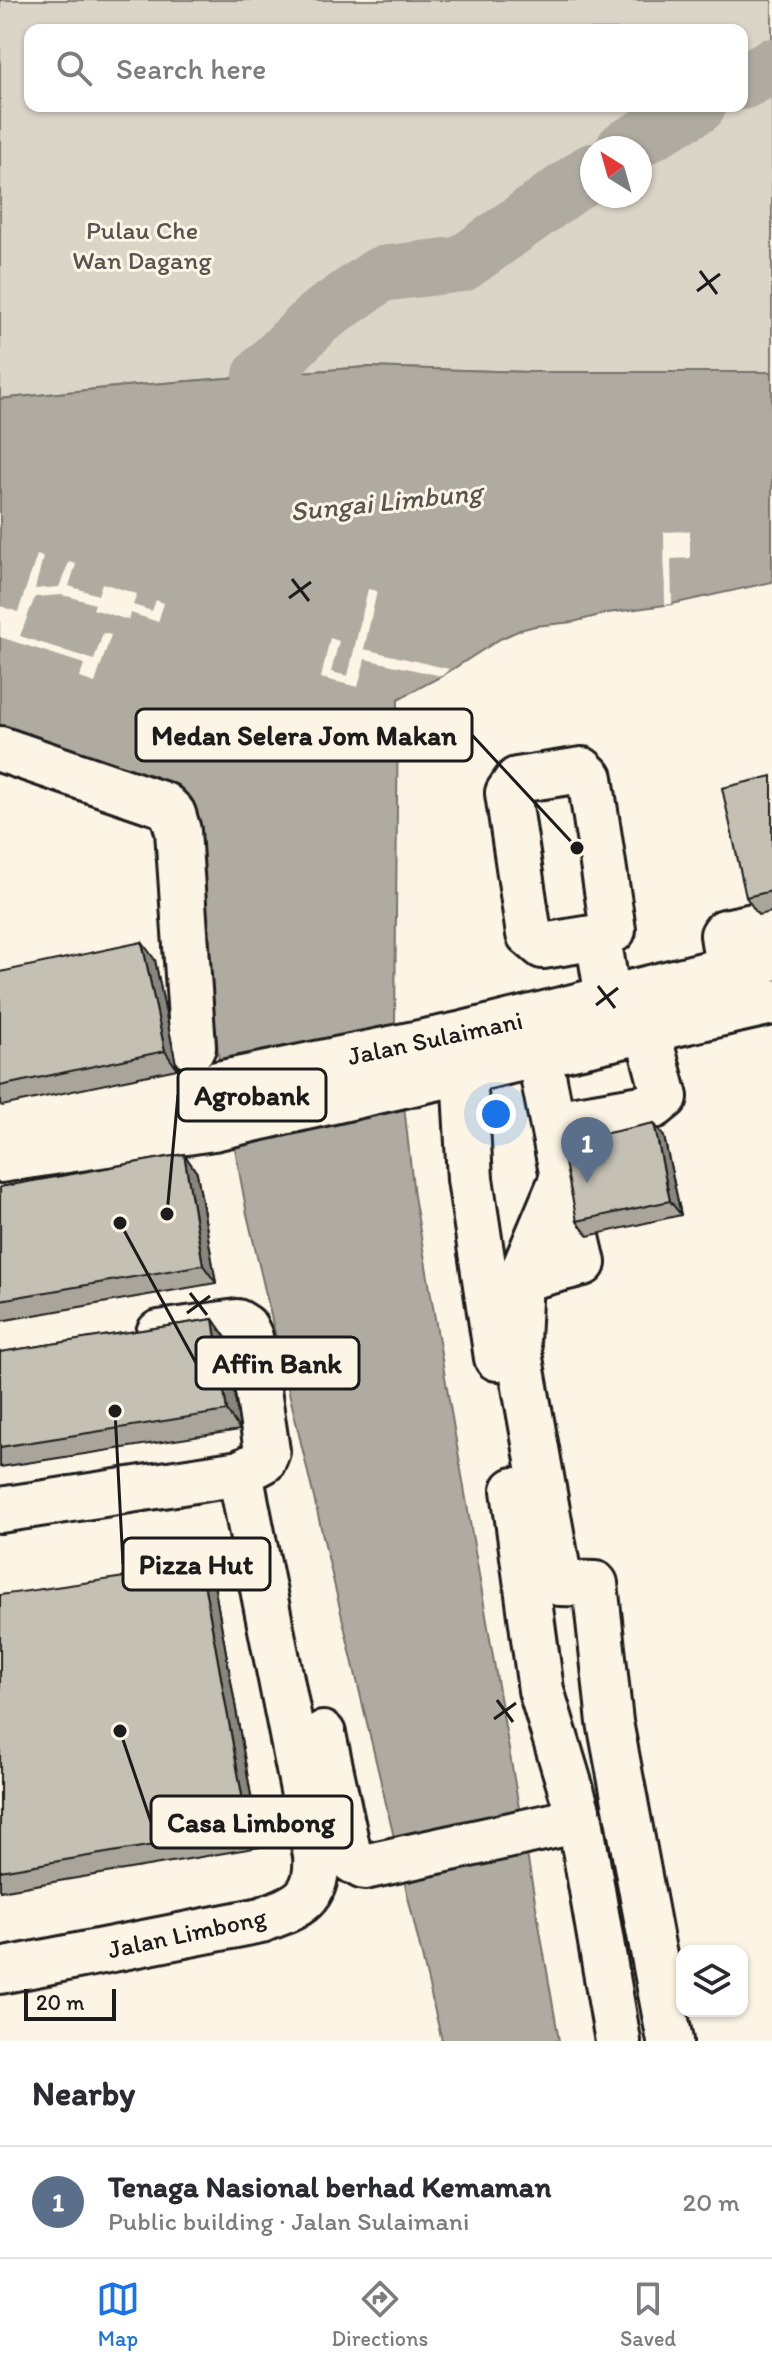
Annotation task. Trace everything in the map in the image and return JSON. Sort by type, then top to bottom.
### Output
[{"type":"street","points":[[0,749],[164,805],[173,814],[178,831],[198,1067]]},
{"type":"street","points":[[752,968],[723,935],[772,922]]},
{"type":"street","points":[[598,937],[608,998]]},
{"type":"street","name":"Jalan Sulaimani","points":[[3,1147],[213,1128],[459,1060],[608,998],[752,968]]},
{"type":"street","name":"Jalan Sulaimani","points":[[3,1147],[69,1110],[198,1067],[539,1055],[772,1002]]},
{"type":"street","points":[[553,1123],[654,1106],[665,1097],[647,1030]]},
{"type":"street","points":[[539,1055],[583,1263],[520,1279],[517,1342],[560,1583],[595,1584],[610,1722],[670,2041]]},
{"type":"street","points":[[459,1060],[470,1179],[541,1690],[618,2041]]},
{"type":"street","points":[[0,1510],[240,1473],[263,1461],[267,1451],[250,1337],[245,1327],[237,1322],[127,1337]]},
{"type":"street","name":"Jalan Limbong","points":[[0,1971],[261,1920],[300,1902],[312,1890],[317,1875],[316,1855],[240,1473]]},
{"type":"street","name":"Jalan Limbong","points":[[256,1554],[284,1591],[303,1640],[348,1851],[353,1861],[364,1867],[570,1822]]},
{"type":"green space","name":"Pulau Che Wan Dagang","points":[[0,0],[772,0],[772,372],[528,372],[366,367],[0,399]]},
{"type":"water","name":"Sungai Limbung","points":[[366,367],[528,372],[772,372],[772,582],[672,604],[520,630],[398,699],[395,1024],[414,1196],[559,2041],[442,2041],[247,1214],[219,1061],[191,797],[168,795],[0,734],[0,399]]},
{"type":"pier","points":[[690,531],[690,558],[671,559],[672,604],[665,605],[664,532]]},
{"type":"pier","points":[[37,555],[43,557],[35,589],[59,587],[69,562],[76,564],[69,586],[98,595],[102,583],[137,594],[133,605],[152,611],[156,600],[164,603],[158,622],[131,613],[128,620],[93,609],[95,604],[71,597],[35,597],[20,636],[94,660],[103,633],[111,635],[95,683],[80,678],[84,664],[0,637],[0,606],[18,612]]},
{"type":"pier","points":[[368,589],[377,591],[364,649],[449,669],[442,676],[365,659],[358,687],[321,678],[330,638],[339,641],[331,672],[348,676]]},
{"type":"building","points":[[772,776],[772,891],[746,897],[722,788]]},
{"type":"building","points":[[142,942],[165,1051],[0,1086],[0,972]]},
{"type":"building","points":[[654,1123],[670,1201],[577,1221],[561,1143]]},
{"type":"building","points":[[184,1154],[203,1265],[0,1300],[0,1187]]},
{"type":"building","points":[[213,1319],[227,1411],[0,1447],[0,1352]]},
{"type":"building","points":[[201,1566],[248,1829],[0,1871],[0,1595]]},
{"type":"waterway","points":[[748,79],[772,66]]},
{"type":"waterway","points":[[645,136],[687,112]]},
{"type":"waterway","points":[[261,375],[318,318],[381,274],[462,264],[580,180]]},
{"type":"place","name":"Medan Selera Jom Makan","points":[[577,848]]},
{"type":"place","name":"Tenaga Nasional berhad Kemaman","points":[[587,1183]]},
{"type":"place","name":"Agrobank","points":[[167,1214]]},
{"type":"place","name":"Affin Bank","points":[[120,1223]]},
{"type":"place","name":"Pizza Hut","points":[[115,1411]]},
{"type":"place","name":"Casa Limbong","points":[[120,1731]]}]
